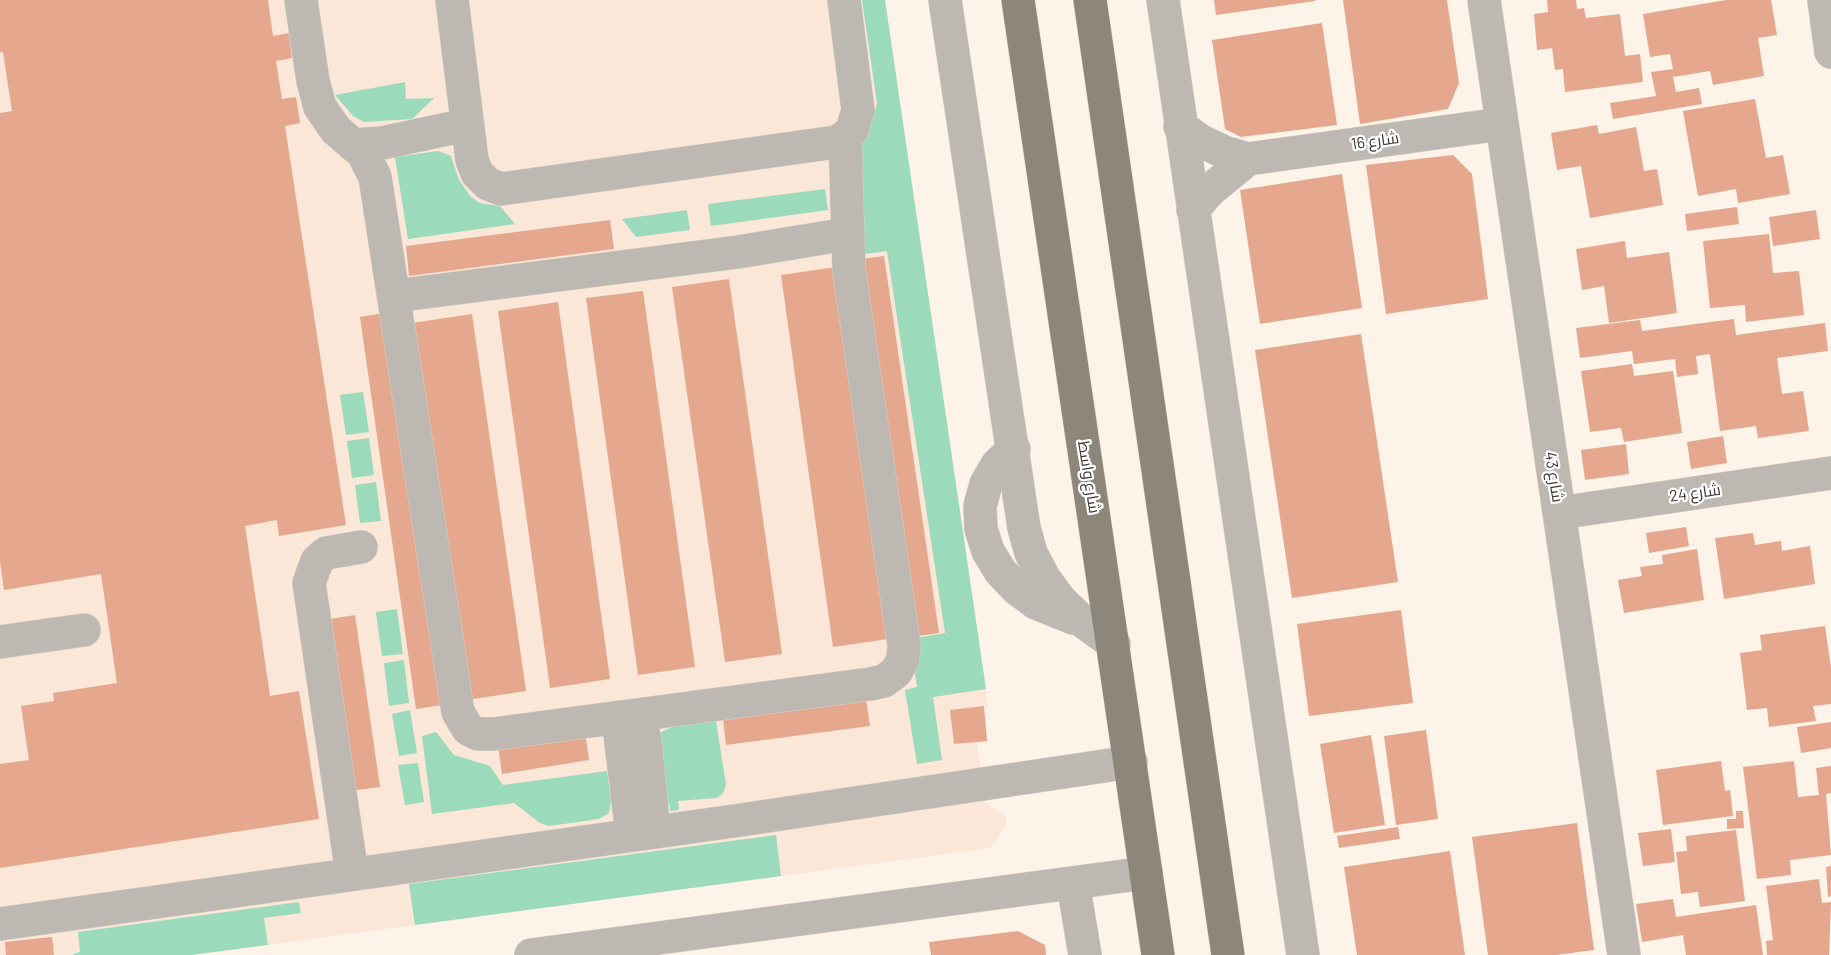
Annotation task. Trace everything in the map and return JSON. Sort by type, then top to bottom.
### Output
[{"type":"main road","name":"شارع واسط","points":[[1017,0],[1114,644],[1158,955]]},
{"type":"main road","points":[[1090,0],[1228,955]]},
{"type":"street","points":[[301,0],[313,81],[320,107],[331,125],[363,153],[375,177],[461,721],[468,729],[489,735],[870,684],[884,681],[896,672],[903,659],[904,645],[849,270],[845,137]]},
{"type":"street","points":[[452,0],[472,160],[477,173],[488,184],[501,189],[826,144],[845,137],[852,130],[858,110],[844,0]]},
{"type":"street","points":[[945,0],[1014,449],[1024,528],[1031,553],[1044,578],[1061,601],[1081,620],[1114,644]]},
{"type":"street","points":[[1163,0],[1303,955]]},
{"type":"street","name":"شارع 43","points":[[1484,0],[1624,955]]},
{"type":"street","points":[[1824,0],[1831,52]]},
{"type":"street","name":"شارع 16","points":[[1180,126],[1201,141],[1224,152],[1248,159],[1501,123]]},
{"type":"street","points":[[353,145],[382,143],[466,125]]},
{"type":"street","points":[[1193,210],[1209,191],[1248,159]]},
{"type":"street","points":[[395,296],[738,252],[847,234]]},
{"type":"street","points":[[1014,449],[997,465],[986,484],[980,506],[981,529],[988,551],[1000,571],[1036,603],[1058,614],[1081,620]]},
{"type":"street","name":"شارع 24","points":[[1559,513],[1831,473]]},
{"type":"street","points":[[352,874],[309,583],[317,561],[326,553],[361,547]]},
{"type":"street","points":[[0,642],[84,630]]},
{"type":"street","points":[[628,716],[645,740],[643,833]]},
{"type":"street","points":[[0,924],[1131,762]]},
{"type":"street","points":[[531,955],[694,944],[1146,873]]},
{"type":"street","points":[[1073,883],[1085,955]]},
{"type":"shaded area","points":[[0,0],[885,0],[988,706],[984,707],[987,741],[977,743],[986,803],[1006,817],[1006,825],[994,845],[984,849],[191,955],[0,955]]},
{"type":"green space","points":[[862,0],[885,0],[986,689],[933,697],[942,760],[917,764],[905,690],[917,687],[910,639],[945,633],[887,251],[865,254],[859,147],[871,126],[877,103]]},
{"type":"green space","points":[[405,82],[406,99],[434,98],[412,119],[364,122],[353,116],[335,95]]},
{"type":"green space","points":[[438,151],[451,156],[459,180],[471,197],[480,203],[500,206],[515,224],[408,239],[395,157]]},
{"type":"green space","points":[[825,189],[828,210],[711,226],[708,204]]},
{"type":"green space","points":[[687,210],[690,230],[636,237],[622,219]]},
{"type":"green space","points":[[363,392],[369,432],[346,435],[340,395]]},
{"type":"green space","points":[[369,438],[374,475],[352,478],[347,441]]},
{"type":"green space","points":[[376,482],[381,521],[360,523],[355,485]]},
{"type":"green space","points":[[397,609],[403,654],[382,656],[376,612]]},
{"type":"green space","points":[[404,660],[409,703],[389,706],[384,663]]},
{"type":"green space","points":[[410,710],[417,753],[399,756],[392,714]]},
{"type":"green space","points":[[716,721],[726,785],[723,793],[717,798],[678,801],[679,810],[670,811],[670,805],[659,806],[655,735],[672,727]]},
{"type":"green space","points":[[436,732],[454,755],[490,766],[503,785],[607,771],[611,802],[609,813],[599,819],[549,826],[540,823],[514,803],[432,814],[422,736]]},
{"type":"green space","points":[[418,763],[424,802],[405,805],[398,765]]},
{"type":"green space","points":[[776,835],[781,876],[415,925],[409,884]]},
{"type":"green space","points":[[299,902],[301,913],[264,918],[268,945],[191,955],[72,955],[80,952],[78,932]]},
{"type":"building","points":[[0,0],[268,0],[273,36],[289,33],[292,58],[276,61],[282,99],[296,97],[300,123],[285,126],[346,525],[279,536],[277,520],[245,526],[270,696],[299,691],[319,819],[0,868],[0,764],[29,760],[21,706],[54,701],[53,693],[117,683],[101,574],[4,590],[0,562],[0,113],[12,111],[3,52],[0,52]]},
{"type":"building","points":[[1214,0],[1315,0],[1315,1],[1216,15]]},
{"type":"building","points":[[1343,0],[1447,0],[1459,83],[1448,109],[1360,124]]},
{"type":"building","points":[[1547,0],[1576,0],[1577,9],[1584,8],[1586,18],[1620,14],[1625,56],[1640,54],[1643,82],[1565,92],[1563,69],[1555,70],[1552,48],[1537,50],[1534,14],[1548,12]]},
{"type":"building","points":[[1726,0],[1771,0],[1777,35],[1758,38],[1764,76],[1713,85],[1710,71],[1673,77],[1676,92],[1699,88],[1702,104],[1613,119],[1610,103],[1656,96],[1651,72],[1673,69],[1670,54],[1650,57],[1643,14]]},
{"type":"building","points":[[1322,23],[1337,125],[1241,137],[1225,129],[1212,40]]},
{"type":"building","points":[[1755,99],[1766,158],[1783,155],[1790,194],[1738,203],[1736,189],[1698,196],[1683,111]]},
{"type":"building","points":[[1597,125],[1599,134],[1636,127],[1644,171],[1657,169],[1663,205],[1590,218],[1581,166],[1557,170],[1551,133]]},
{"type":"building","points":[[1453,155],[1472,174],[1488,299],[1386,314],[1366,165]]},
{"type":"building","points":[[1342,174],[1362,308],[1260,324],[1240,190]]},
{"type":"building","points":[[1737,207],[1739,224],[1687,231],[1685,214]]},
{"type":"building","points":[[1816,210],[1820,239],[1773,246],[1769,217]]},
{"type":"building","points":[[610,220],[614,249],[409,276],[406,246]]},
{"type":"building","points":[[1769,234],[1773,273],[1799,271],[1804,315],[1746,322],[1745,305],[1710,308],[1703,241]]},
{"type":"building","points":[[1625,241],[1627,258],[1669,252],[1677,313],[1609,323],[1604,286],[1582,290],[1576,249]]},
{"type":"building","points":[[884,256],[939,633],[910,637],[855,260]]},
{"type":"building","points":[[836,267],[888,639],[833,647],[781,275]]},
{"type":"building","points":[[729,279],[782,654],[725,662],[672,287]]},
{"type":"building","points":[[643,291],[695,667],[638,675],[586,298]]},
{"type":"building","points":[[558,302],[610,679],[550,688],[498,311]]},
{"type":"building","points":[[385,313],[442,705],[416,709],[360,317]]},
{"type":"building","points":[[472,314],[526,691],[467,700],[412,323]]},
{"type":"building","points":[[1734,319],[1736,335],[1825,323],[1828,351],[1777,358],[1782,394],[1803,391],[1809,431],[1758,438],[1756,426],[1720,431],[1710,354],[1696,356],[1698,374],[1677,377],[1675,359],[1634,364],[1632,351],[1580,358],[1576,328],[1640,320],[1642,331]]},
{"type":"building","points":[[1361,334],[1398,582],[1292,598],[1255,350]]},
{"type":"building","points":[[1632,364],[1634,376],[1673,371],[1682,433],[1624,442],[1621,428],[1590,432],[1581,371]]},
{"type":"building","points":[[1723,436],[1727,463],[1691,469],[1687,442]]},
{"type":"building","points":[[1626,444],[1629,474],[1585,480],[1581,450]]},
{"type":"building","points":[[1686,527],[1689,546],[1649,553],[1646,533]]},
{"type":"building","points":[[1753,533],[1755,545],[1781,541],[1782,551],[1810,546],[1815,584],[1724,599],[1715,538]]},
{"type":"building","points":[[1697,549],[1704,600],[1624,613],[1618,580],[1642,576],[1640,567],[1663,564],[1662,555]]},
{"type":"building","points":[[1401,610],[1413,703],[1309,716],[1297,624]]},
{"type":"building","points":[[355,615],[380,787],[349,791],[323,620]]},
{"type":"building","points":[[1825,626],[1831,668],[1831,704],[1813,706],[1816,721],[1769,727],[1767,708],[1747,710],[1740,653],[1762,650],[1760,635]]},
{"type":"building","points":[[866,699],[870,726],[726,745],[723,718]]},
{"type":"building","points":[[984,706],[987,741],[954,744],[950,710]]},
{"type":"building","points":[[1831,722],[1831,748],[1801,753],[1797,727]]},
{"type":"building","points":[[1426,730],[1438,819],[1396,825],[1384,736]]},
{"type":"building","points":[[585,732],[589,760],[502,774],[498,746]]},
{"type":"building","points":[[1371,735],[1385,825],[1334,833],[1320,744]]},
{"type":"building","points":[[1721,761],[1725,791],[1730,790],[1733,816],[1663,825],[1656,770]]},
{"type":"building","points":[[1794,761],[1798,797],[1819,795],[1816,768],[1831,766],[1831,793],[1826,794],[1831,855],[1790,860],[1791,875],[1757,879],[1743,767]]},
{"type":"building","points":[[1736,811],[1743,811],[1744,828],[1727,829],[1727,819],[1736,819]]},
{"type":"building","points":[[1577,823],[1594,950],[1556,955],[1488,955],[1472,837]]},
{"type":"building","points":[[1398,827],[1400,839],[1339,848],[1337,836]]},
{"type":"building","points":[[1671,829],[1675,862],[1643,866],[1638,833]]},
{"type":"building","points":[[1736,830],[1745,901],[1700,907],[1698,892],[1681,894],[1676,852],[1687,851],[1686,836]]},
{"type":"building","points":[[1450,851],[1465,955],[1357,955],[1344,867]]},
{"type":"building","points":[[1831,866],[1831,896],[1828,897],[1826,867]]},
{"type":"building","points":[[1819,879],[1822,903],[1831,902],[1829,955],[1767,955],[1766,941],[1773,940],[1766,886]]},
{"type":"building","points":[[1673,899],[1676,917],[1756,905],[1763,955],[1686,955],[1683,935],[1642,942],[1636,904]]},
{"type":"building","points":[[1018,931],[1045,945],[1046,955],[931,955],[929,942]]},
{"type":"building","points":[[52,937],[54,955],[6,955],[5,942]]}]
